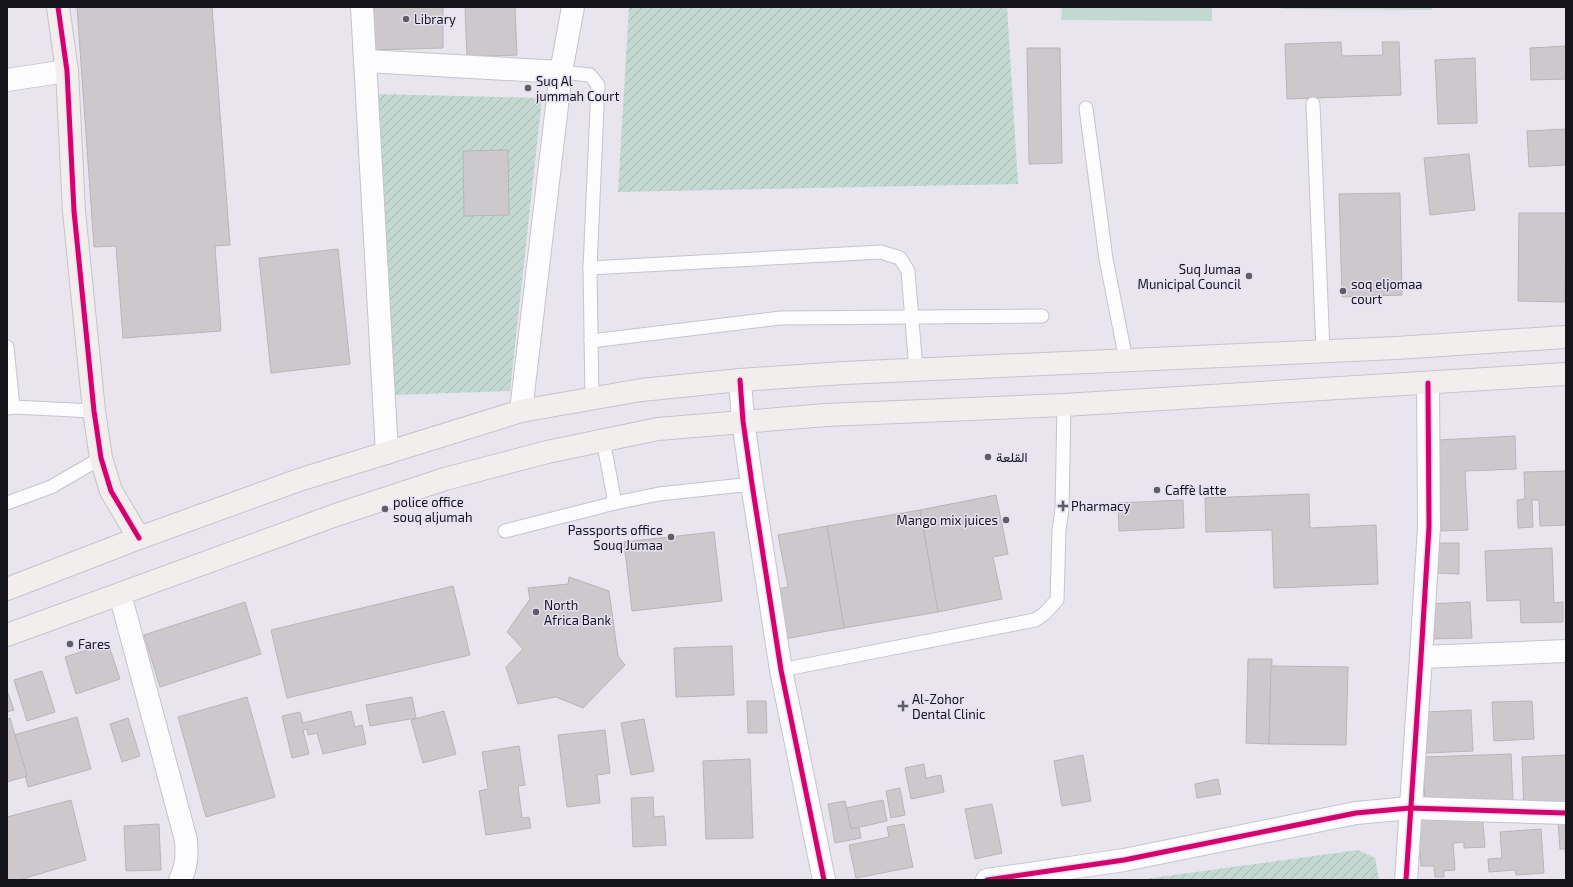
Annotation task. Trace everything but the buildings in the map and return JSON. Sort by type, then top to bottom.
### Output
[{"type":"main road","points":[[58,7],[67,71],[74,211],[94,411],[101,458],[111,491],[139,538]]},
{"type":"main road","points":[[7,590],[139,538],[298,480],[521,411],[641,390],[740,380],[916,370],[1323,351],[1566,337]]},
{"type":"main road","points":[[7,635],[336,515],[445,479],[547,452],[658,429],[826,415],[1064,405],[1566,374]]},
{"type":"street","points":[[362,7],[387,453]]},
{"type":"street","points":[[521,411],[561,72],[573,7]]},
{"type":"street","points":[[366,61],[561,72]]},
{"type":"street","points":[[7,80],[67,71]]},
{"type":"street","points":[[740,380],[743,421],[781,670],[824,880]]},
{"type":"street","points":[[1406,880],[1429,527],[1428,383]]},
{"type":"street","points":[[120,594],[186,840],[187,854],[184,872],[180,880]]},
{"type":"street","points":[[1421,657],[1566,651]]},
{"type":"street","points":[[986,880],[1124,860],[1356,814],[1410,808],[1566,813]]},
{"type":"lane","points":[[561,72],[590,75],[598,85],[590,268],[592,399]]},
{"type":"lane","points":[[1313,104],[1323,351]]},
{"type":"lane","points":[[1086,108],[1106,259],[1126,360]]},
{"type":"lane","points":[[590,268],[881,252],[900,258],[908,271],[916,370]]},
{"type":"lane","points":[[591,341],[780,318],[1042,316]]},
{"type":"lane","points":[[7,347],[10,407],[94,411]]},
{"type":"lane","points":[[781,670],[1035,620],[1044,614],[1057,600],[1059,530],[1062,510],[1064,405]]},
{"type":"lane","points":[[603,440],[615,503]]},
{"type":"lane","points":[[7,503],[51,487],[101,458]]},
{"type":"lane","points":[[505,531],[615,503],[659,494],[752,484]]},
{"type":"green space","points":[[629,7],[1007,7],[1018,184],[618,192]]},
{"type":"green space","points":[[1062,7],[1212,7],[1212,21],[1061,20]]},
{"type":"green space","points":[[1281,7],[1432,7],[1432,10],[1281,9]]},
{"type":"green space","points":[[376,94],[542,98],[510,391],[395,395]]},
{"type":"green space","points":[[1358,850],[1375,858],[1379,880],[1137,880]]},
{"type":"cycle path","points":[[58,7],[67,71],[74,211],[94,411],[101,458],[111,491],[139,538]]},
{"type":"cycle path","points":[[740,380],[743,421],[781,670],[824,880]]},
{"type":"cycle path","points":[[1406,880],[1429,527],[1428,383]]},
{"type":"cycle path","points":[[987,880],[1124,860],[1356,813],[1410,808],[1566,813]]},
{"type":"place","name":"Library","points":[[406,19]]},
{"type":"place","name":"Suq Al jummah Court","points":[[528,88]]},
{"type":"place","name":"Suq Jumaa Municipal Council","points":[[1249,276]]},
{"type":"place","name":"soq eljomaa court","points":[[1343,291]]},
{"type":"place","name":"القلعة","points":[[988,457]]},
{"type":"place","name":"Caffè latte","points":[[1157,490]]},
{"type":"place","name":"Pharmacy","points":[[1063,506]]},
{"type":"place","name":"police office souq aljumah","points":[[385,509]]},
{"type":"place","name":"Mango mix juices","points":[[1006,520]]},
{"type":"place","name":"Passports office Souq Jumaa","points":[[671,537]]},
{"type":"place","name":"North Africa Bank","points":[[536,612]]},
{"type":"place","name":"Fares","points":[[70,644]]},
{"type":"place","name":"Al-Zohor Dental Clinic","points":[[903,706]]}]
